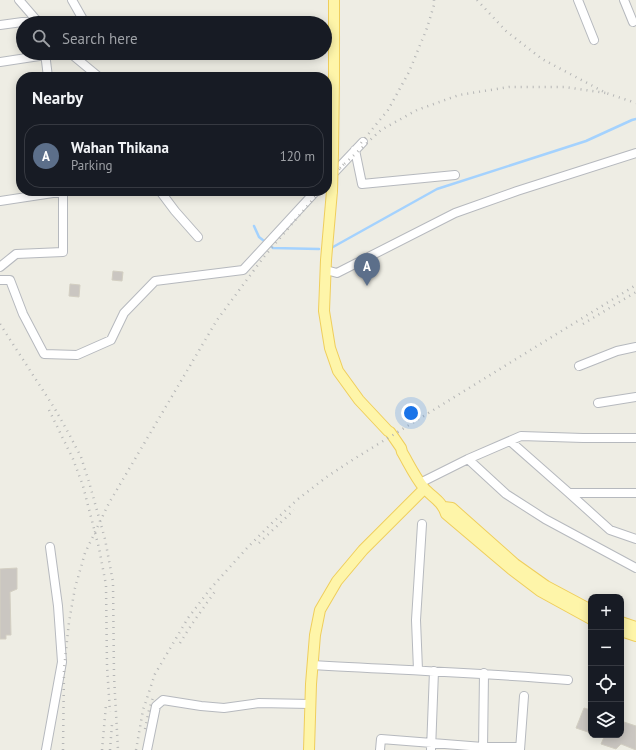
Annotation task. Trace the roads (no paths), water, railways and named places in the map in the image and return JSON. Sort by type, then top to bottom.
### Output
[{"type":"main road","points":[[332,191],[335,1]]},
{"type":"main road","points":[[332,196],[324,311],[330,348],[338,371],[359,400],[390,432],[402,448],[402,452],[422,486],[444,507],[446,514],[511,570],[540,591],[588,617]]},
{"type":"main road","points":[[309,750],[312,665],[315,635],[320,610],[337,581],[363,550],[422,486]]},
{"type":"main road","points":[[444,507],[452,508],[515,564],[546,586],[588,608]]},
{"type":"main road","points":[[624,623],[636,628]]},
{"type":"main road","points":[[624,632],[636,636]]},
{"type":"street","points":[[19,0],[33,16]]},
{"type":"street","points":[[72,0],[81,16]]},
{"type":"street","points":[[578,0],[594,40]]},
{"type":"street","points":[[624,0],[633,22]]},
{"type":"street","points":[[0,25],[16,24]]},
{"type":"street","points":[[0,62],[16,59]]},
{"type":"street","points":[[46,60],[47,72]]},
{"type":"street","points":[[78,60],[93,72]]},
{"type":"street","points":[[332,175],[362,142]]},
{"type":"street","points":[[355,150],[362,184],[455,174]]},
{"type":"street","points":[[326,270],[337,273],[455,213],[517,191],[636,153]]},
{"type":"street","points":[[0,201],[32,196]]},
{"type":"street","points":[[0,267],[16,254],[63,252],[64,196]]},
{"type":"street","points":[[164,196],[198,237]]},
{"type":"street","points":[[0,280],[10,280],[23,314],[44,354],[77,355],[111,340],[124,313],[156,282],[242,270],[311,196]]},
{"type":"street","points":[[579,366],[617,351],[636,347]]},
{"type":"street","points":[[598,403],[636,397]]},
{"type":"street","points":[[422,486],[468,459],[521,436],[636,438]]},
{"type":"street","points":[[510,441],[610,530],[636,539]]},
{"type":"street","points":[[468,459],[506,494],[545,519],[636,568]]},
{"type":"street","points":[[569,493],[636,493]]},
{"type":"street","points":[[418,670],[416,620],[422,524]]},
{"type":"street","points":[[46,750],[62,662],[58,606],[50,547]]},
{"type":"street","points":[[312,665],[484,673],[568,680]]},
{"type":"street","points":[[432,746],[434,671]]},
{"type":"street","points":[[483,748],[484,673]]},
{"type":"street","points":[[380,750],[381,739],[432,746],[520,748],[524,696]]},
{"type":"street","points":[[147,750],[156,706],[164,700],[224,708],[259,703],[310,704]]},
{"type":"waterway","points":[[333,247],[437,189],[586,141],[636,119]]},
{"type":"waterway","points":[[254,226],[259,237],[273,248],[319,249]]},
{"type":"railway","points":[[361,143],[388,110],[409,72],[427,28],[434,5],[434,0]]},
{"type":"railway","points":[[477,0],[506,31],[542,59],[606,93],[636,103]]},
{"type":"railway","points":[[340,168],[381,130],[417,110],[459,95],[509,87],[565,87],[606,93]]},
{"type":"railway","points":[[332,177],[344,164]]},
{"type":"railway","points":[[63,750],[64,669],[69,622],[75,588],[85,553],[109,503],[217,320],[263,258],[316,196]]},
{"type":"railway","points":[[136,750],[143,710],[155,674],[188,618],[211,588],[272,523],[298,499],[328,476],[636,285]]},
{"type":"railway","points":[[583,324],[636,292]]},
{"type":"railway","points":[[0,324],[55,409],[81,457],[105,539],[113,582],[114,676],[118,750]]},
{"type":"railway","points":[[49,410],[73,459],[83,486],[99,548],[106,585],[107,666],[110,712]]},
{"type":"railway","points":[[259,543],[294,510]]},
{"type":"railway","points":[[180,643],[216,590]]},
{"type":"railway","points":[[145,729],[153,698]]},
{"type":"railway","points":[[102,750],[106,705]]},
{"type":"railway","points":[[110,750],[112,724]]},
{"type":"place","name":"Wahan Thikana","points":[[367,286]]}]
